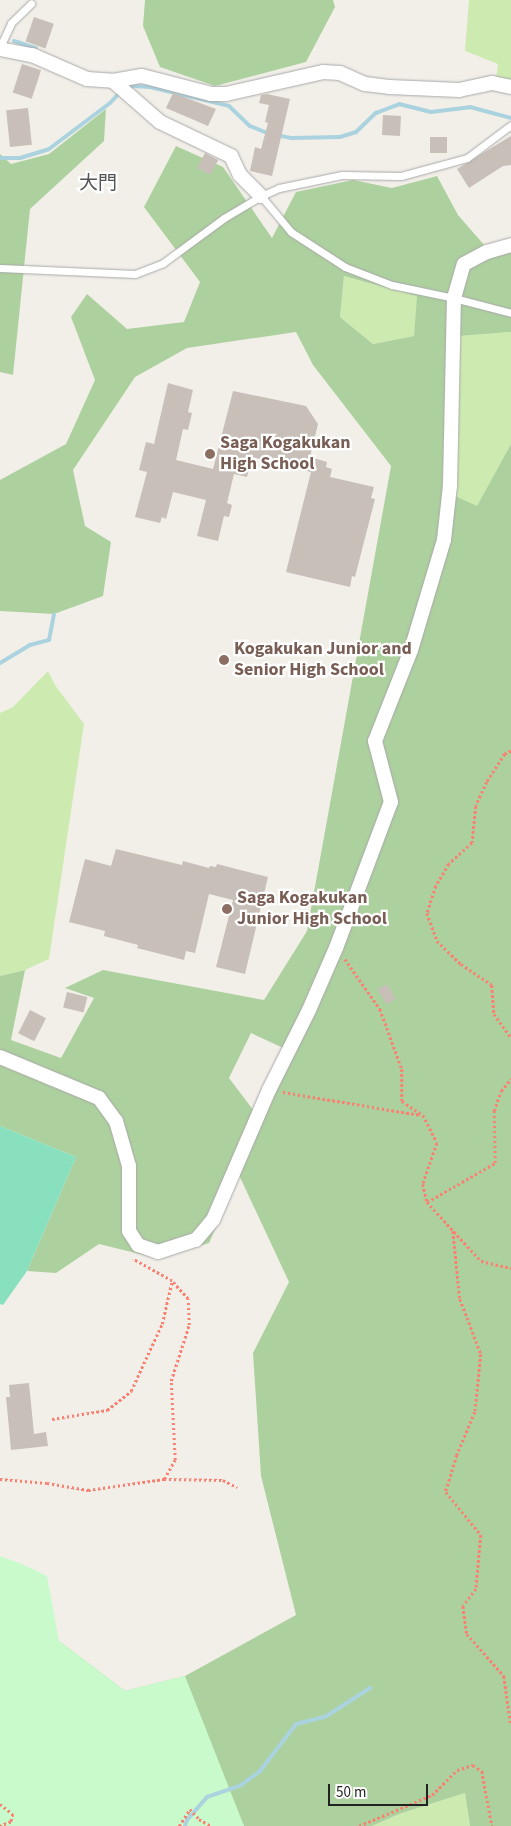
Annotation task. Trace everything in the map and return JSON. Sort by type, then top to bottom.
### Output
[{"type":"street","points":[[0,48],[32,55],[87,78],[116,83],[142,76],[211,94],[226,94],[323,72],[340,73],[365,84],[389,87],[460,90],[492,83],[511,87]]},
{"type":"street","points":[[116,83],[160,122],[232,156],[240,175],[261,196]]},
{"type":"street","points":[[0,1057],[99,1098],[116,1121],[128,1166],[129,1231],[138,1244],[158,1252],[196,1240],[213,1220],[269,1090],[309,1010],[336,948],[391,802],[375,741],[411,650],[444,540],[450,486],[454,298],[464,264],[487,252],[511,245]]},
{"type":"lane","points":[[0,48],[11,23],[31,4]]},
{"type":"lane","points":[[0,268],[134,274],[163,263],[224,218],[261,196],[279,188],[342,175],[401,176],[467,158],[511,125]]},
{"type":"lane","points":[[261,196],[291,232],[345,267],[392,286],[454,298],[511,313]]},
{"type":"path","points":[[511,751],[505,754],[487,782],[476,806],[472,843],[450,864],[436,886],[427,913],[437,940],[461,964],[492,986],[494,1014],[511,1037]]},
{"type":"path","points":[[336,948],[353,968],[380,1009],[402,1069],[402,1102],[423,1115],[437,1143],[423,1184],[427,1202],[481,1261],[511,1268]]},
{"type":"path","points":[[427,1202],[496,1163],[494,1111],[501,1091],[511,1079]]},
{"type":"path","points":[[269,1090],[423,1115]]},
{"type":"path","points":[[453,1231],[460,1299],[481,1354],[475,1412],[457,1455],[446,1492],[481,1535],[476,1589],[463,1606],[467,1634],[504,1676],[511,1725]]},
{"type":"path","points":[[129,1256],[172,1281],[188,1299],[189,1325],[171,1381],[175,1460],[164,1479]]},
{"type":"path","points":[[52,1419],[107,1410],[131,1391],[162,1324],[172,1281]]},
{"type":"path","points":[[0,1479],[47,1483],[88,1490],[164,1479],[223,1480],[237,1487]]},
{"type":"path","points":[[359,1826],[432,1795],[457,1770],[473,1765],[482,1771],[492,1826]]},
{"type":"path","points":[[0,1804],[13,1814],[11,1822],[0,1826]]},
{"type":"path","points":[[179,1826],[190,1809],[199,1819],[211,1826]]},
{"type":"green space","points":[[145,0],[333,0],[335,7],[306,62],[215,86],[160,67],[143,26]]},
{"type":"green space","points":[[469,0],[511,0],[511,80],[496,79],[498,64],[465,51]]},
{"type":"green space","points":[[106,109],[104,141],[30,209],[13,375],[0,372],[0,154],[11,164],[49,154]]},
{"type":"green space","points":[[176,146],[223,167],[272,238],[296,192],[353,180],[392,188],[437,176],[458,215],[485,246],[511,238],[511,332],[447,337],[442,490],[477,506],[511,444],[511,1826],[470,1826],[465,1793],[399,1814],[372,1826],[244,1826],[241,1820],[59,1641],[125,1691],[185,1676],[296,1615],[261,1476],[253,1353],[289,1282],[239,1175],[209,1243],[160,1259],[99,1244],[56,1273],[27,1271],[76,1157],[0,1126],[0,976],[25,970],[11,1040],[61,1058],[94,998],[65,988],[103,970],[264,1000],[307,931],[391,466],[313,365],[296,332],[187,348],[135,377],[73,470],[85,526],[111,542],[103,596],[54,614],[0,611],[0,480],[66,444],[95,380],[71,317],[87,294],[127,329],[184,322],[200,282],[144,207]],"holes":[[[344,276],[417,296],[414,336],[373,344],[340,317]],[[251,1033],[294,1053],[260,1119],[229,1078]]]},
{"type":"green space","points":[[344,276],[418,296],[414,336],[373,344],[340,317]]},
{"type":"green space","points":[[511,332],[511,444],[477,507],[442,490],[447,337]]},
{"type":"green space","points":[[48,671],[55,685],[84,724],[49,959],[25,970],[0,976],[0,713],[13,707]]},
{"type":"green space","points":[[0,1126],[76,1157],[27,1271],[3,1305],[0,1304]]},
{"type":"green space","points":[[0,1556],[47,1576],[59,1641],[125,1691],[185,1676],[244,1826],[0,1826]]},
{"type":"green space","points":[[465,1793],[470,1826],[372,1826],[399,1814]]},
{"type":"building","points":[[34,17],[54,24],[45,48],[26,42]]},
{"type":"building","points":[[22,64],[41,70],[32,99],[13,93]]},
{"type":"building","points":[[173,93],[216,109],[208,126],[166,108]]},
{"type":"building","points":[[267,94],[290,99],[272,176],[250,171],[255,147],[261,149],[268,123],[265,122],[269,105],[259,103],[261,95]]},
{"type":"building","points":[[28,108],[32,145],[10,147],[6,110]]},
{"type":"building","points":[[383,115],[401,116],[400,136],[382,135]]},
{"type":"building","points":[[511,136],[511,165],[503,166],[469,188],[457,169]]},
{"type":"building","points":[[430,137],[447,137],[447,153],[430,153]]},
{"type":"building","points":[[205,153],[218,160],[210,175],[197,168]]},
{"type":"building","points":[[168,383],[193,390],[188,412],[192,413],[188,430],[183,429],[176,460],[213,469],[233,391],[306,406],[318,424],[310,457],[327,462],[326,467],[332,469],[330,477],[374,487],[371,498],[375,499],[355,577],[352,576],[350,587],[286,572],[311,472],[252,457],[247,477],[234,474],[227,503],[232,505],[229,517],[224,516],[218,541],[197,536],[206,500],[173,492],[166,519],[162,517],[160,523],[135,517],[147,472],[139,470],[146,442],[154,444]]},
{"type":"building","points":[[116,849],[182,865],[183,861],[209,868],[210,866],[216,867],[217,864],[268,877],[245,974],[216,967],[233,900],[209,894],[195,953],[186,951],[184,960],[137,948],[138,945],[104,936],[105,931],[69,922],[85,859],[111,866]]},
{"type":"building","points":[[387,984],[396,999],[386,1004],[378,990]]},
{"type":"building","points":[[67,992],[87,997],[84,1013],[63,1008]]},
{"type":"building","points":[[30,1010],[46,1018],[34,1041],[18,1033]]},
{"type":"building","points":[[29,1383],[34,1434],[46,1432],[48,1446],[11,1450],[6,1397],[10,1397],[9,1385]]},
{"type":"waterway","points":[[14,41],[36,48]]},
{"type":"waterway","points":[[127,88],[133,86],[150,87],[229,106],[250,126],[270,134]]},
{"type":"waterway","points":[[0,158],[20,158],[49,149],[110,103],[121,91]]},
{"type":"waterway","points":[[276,135],[291,138],[340,137],[356,132],[376,113],[399,104],[431,112],[470,107],[511,118]]},
{"type":"waterway","points":[[0,663],[30,645],[49,640],[54,614]]},
{"type":"waterway","points":[[185,1826],[187,1820],[207,1797],[241,1785],[260,1771],[296,1724],[325,1717],[370,1688]]},
{"type":"place","name":"Saga Kogakukan High School","points":[[210,454]]},
{"type":"place","name":"Kogakukan Junior and Senior High School","points":[[224,660]]},
{"type":"place","name":"Saga Kogakukan Junior High School","points":[[227,909]]},
{"type":"district","name":"大門","points":[[98,184]]}]
